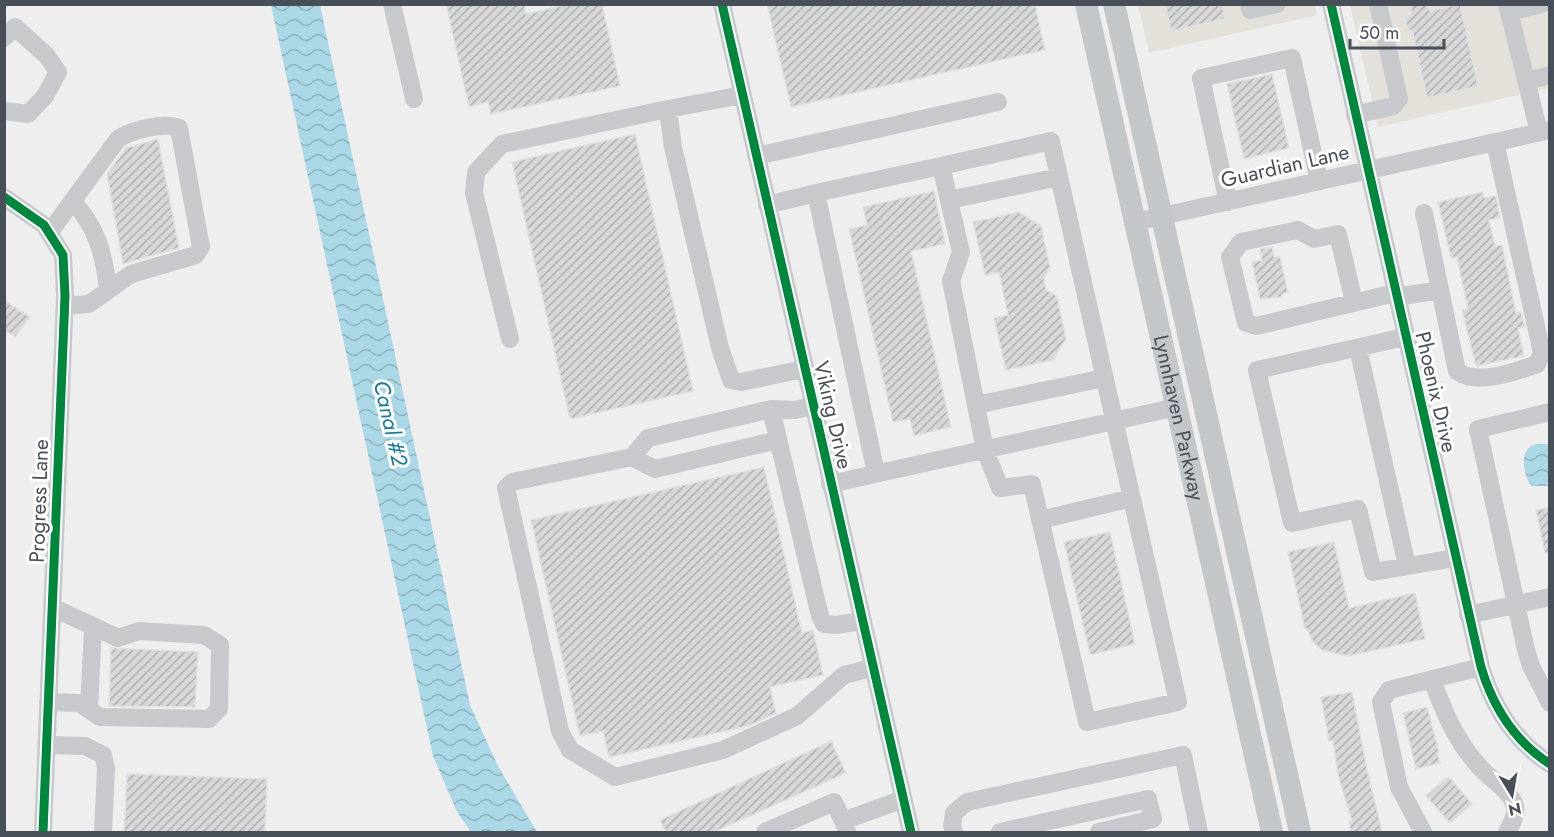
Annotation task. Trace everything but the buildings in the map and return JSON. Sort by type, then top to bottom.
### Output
[{"type":"main road","name":"Lynnhaven Parkway","points":[[1086,4],[1272,832]]},
{"type":"main road","name":"Lynnhaven Parkway","points":[[1114,4],[1300,832]]},
{"type":"street","points":[[392,4],[414,99]]},
{"type":"street","name":"Viking Drive","points":[[722,4],[901,800],[911,832]]},
{"type":"street","points":[[1249,4],[1250,10],[1277,4]]},
{"type":"street","name":"Phoenix Drive","points":[[1331,4],[1481,667],[1496,708],[1509,727],[1524,744],[1550,764]]},
{"type":"street","points":[[1355,115],[1394,106],[1400,99],[1378,4]]},
{"type":"street","points":[[1542,4],[1508,8],[1526,81],[1544,131]]},
{"type":"street","points":[[4,38],[15,27],[47,56],[58,72],[45,96],[28,114],[4,111]]},
{"type":"street","points":[[1228,202],[1201,78],[1292,58],[1319,181]]},
{"type":"street","points":[[1526,81],[1550,75]]},
{"type":"street","points":[[510,339],[474,193],[476,172],[502,144],[742,95]]},
{"type":"street","points":[[756,156],[998,102]]},
{"type":"street","points":[[668,109],[673,147],[723,359],[731,380],[741,382],[804,369]]},
{"type":"street","points":[[49,232],[118,139],[125,134],[171,125],[179,128],[201,248],[196,255],[131,274],[88,304],[65,306]]},
{"type":"street","name":"Guardian Lane","points":[[1135,222],[1544,131]]},
{"type":"street","points":[[767,205],[1051,141],[1178,702],[1087,722],[1032,484],[1000,488],[985,450],[951,281],[961,252],[941,166]]},
{"type":"street","points":[[1424,213],[1457,371],[1466,378],[1477,378],[1524,369],[1537,364],[1542,353],[1513,214],[1495,142]]},
{"type":"street","points":[[949,200],[1059,177]]},
{"type":"street","points":[[816,193],[876,473]]},
{"type":"street","name":"Progress Lane","points":[[4,197],[44,225],[63,255],[65,306],[43,832]]},
{"type":"street","points":[[72,201],[85,214],[95,232],[105,266],[108,289]]},
{"type":"street","points":[[1354,302],[1338,234],[1230,257],[1246,323],[1256,326],[1354,302],[1440,290]]},
{"type":"street","points":[[1405,337],[1257,370],[1292,523],[1358,510],[1373,572],[1455,558]]},
{"type":"street","points":[[1358,348],[1407,566]]},
{"type":"street","points":[[976,405],[1104,378]]},
{"type":"street","points":[[812,406],[795,410],[771,409],[648,438],[632,457],[512,483],[506,488],[560,731],[570,750],[615,777],[723,750],[798,716],[844,675],[872,668]]},
{"type":"street","points":[[830,484],[1177,407]]},
{"type":"street","points":[[771,409],[820,616],[824,624],[836,626],[861,621]]},
{"type":"street","points":[[1550,412],[1478,429],[1531,666],[1550,702]]},
{"type":"street","points":[[632,457],[655,469],[778,440]]},
{"type":"street","points":[[1040,520],[1132,498]]},
{"type":"street","points":[[1468,615],[1550,597]]},
{"type":"street","points":[[48,702],[79,703],[100,717],[209,719],[219,709],[220,645],[204,635],[139,631],[118,638],[52,608]]},
{"type":"street","points":[[89,709],[93,627]]},
{"type":"street","points":[[1423,832],[1399,787],[1381,706],[1384,695],[1389,690],[1481,667]]},
{"type":"street","points":[[1432,679],[1444,712],[1477,765],[1510,796],[1515,806],[1515,816],[1507,832]]},
{"type":"street","points":[[46,745],[85,746],[103,755],[106,768],[103,832]]},
{"type":"street","points":[[954,832],[952,826],[954,813],[967,802],[1183,755],[1199,832]]},
{"type":"street","points":[[1000,832],[1039,829],[1148,799],[1153,819],[1099,832]]},
{"type":"street","points":[[765,832],[834,802],[845,827],[901,800]]},
{"type":"shaded area","points":[[1138,5],[1315,5],[1317,15],[1149,53]]},
{"type":"shaded area","points":[[1350,5],[1549,5],[1549,88],[1378,127]]},
{"type":"water","name":"Canal #2","points":[[271,5],[320,5],[470,705],[498,766],[537,832],[471,832],[457,812],[433,756]]},
{"type":"water","points":[[1536,444],[1549,444],[1549,486],[1531,486],[1524,464],[1526,452]]},
{"type":"cycle path","points":[[722,4],[911,832]]},
{"type":"cycle path","points":[[1331,4],[1481,667],[1492,696],[1506,722],[1526,745],[1550,764]]},
{"type":"cycle path","points":[[4,197],[44,225],[63,255],[65,296],[43,832]]}]
